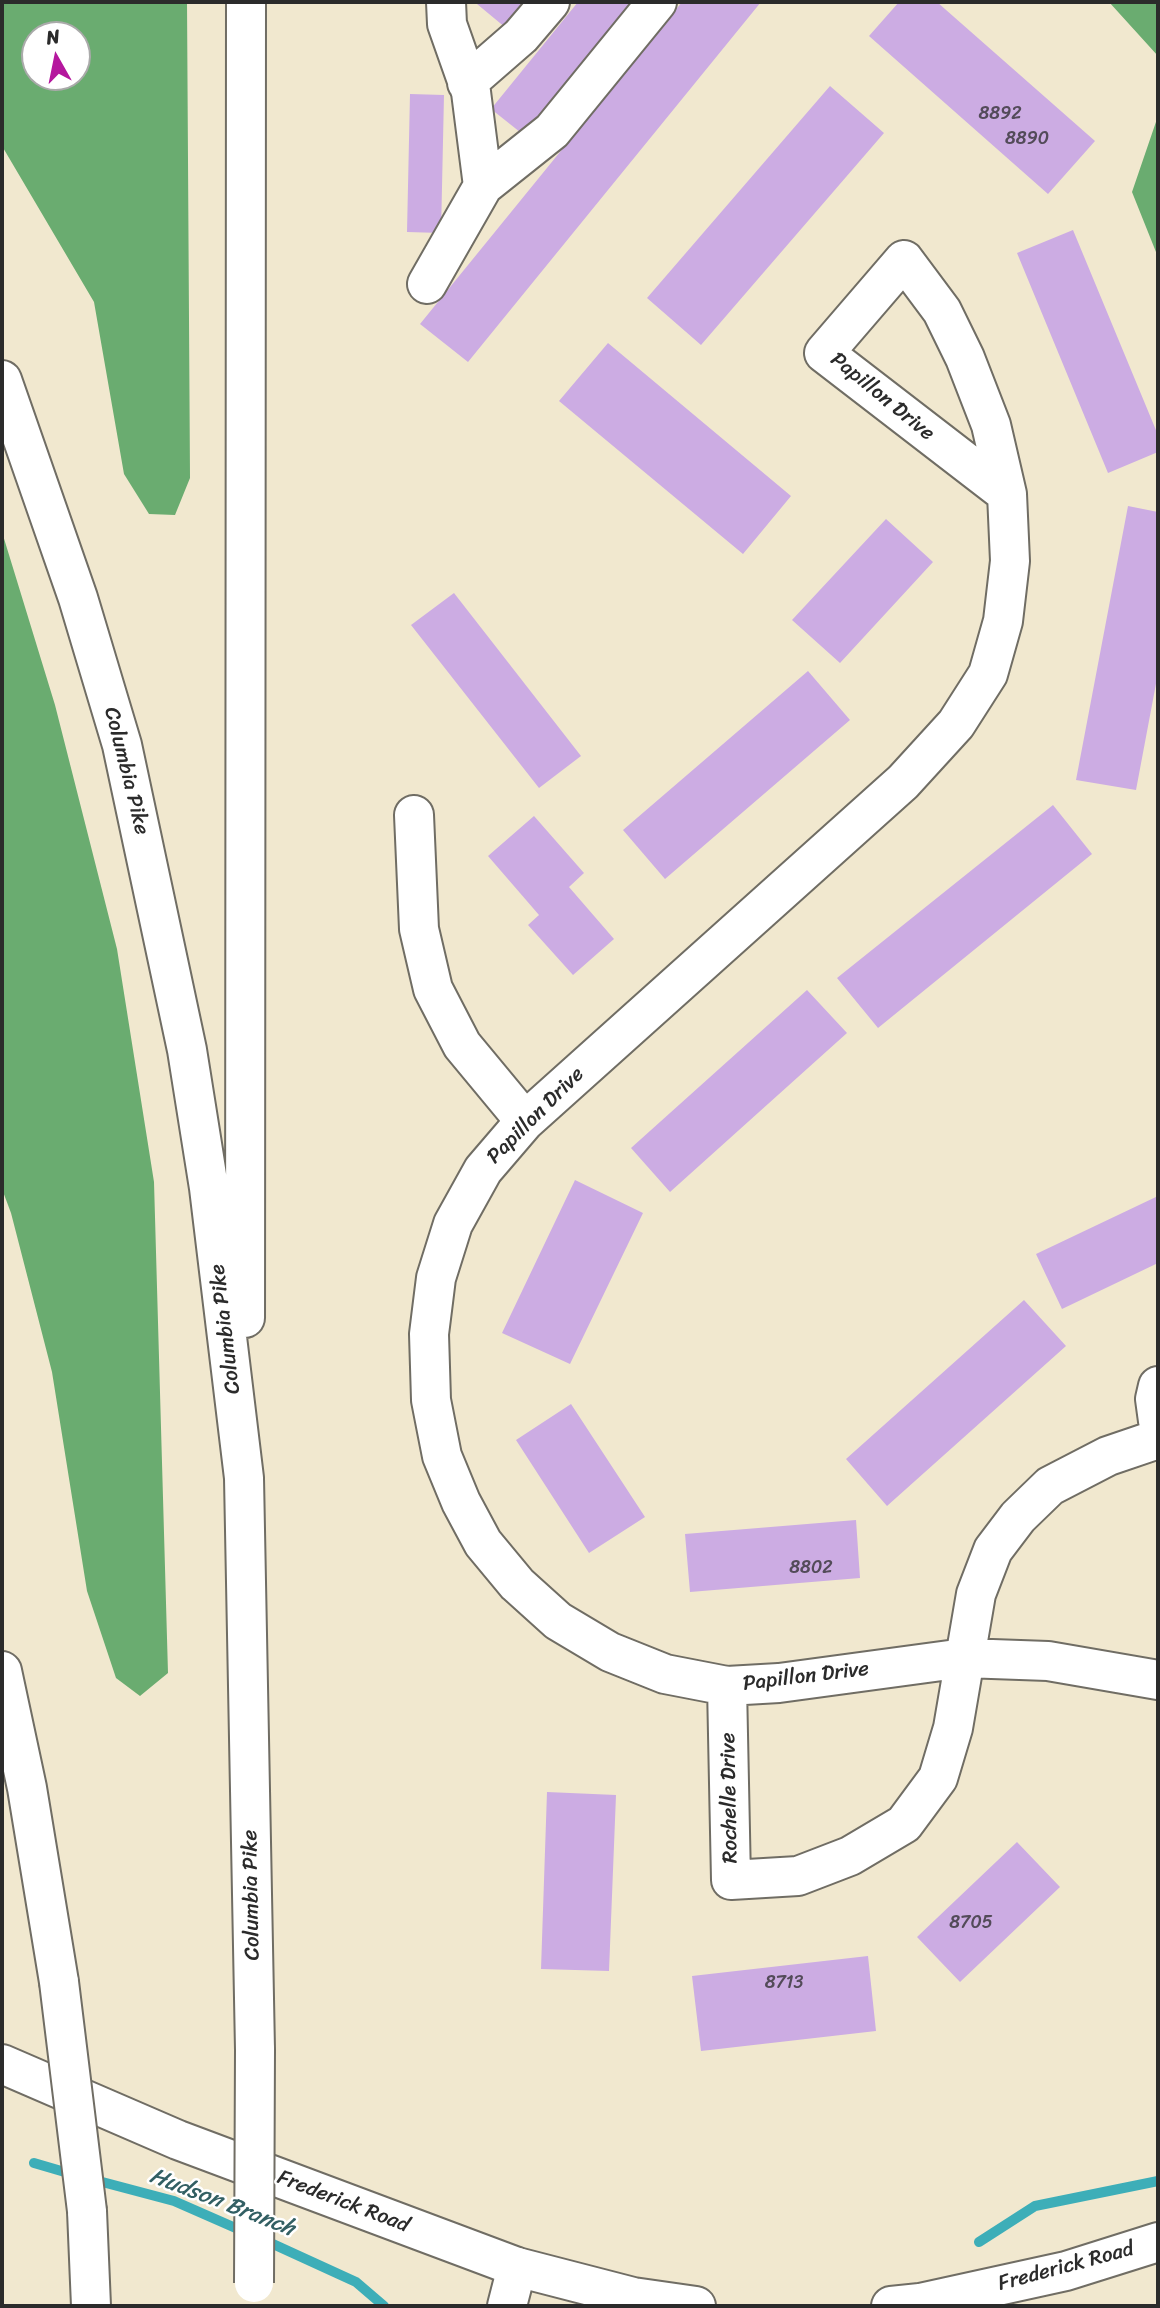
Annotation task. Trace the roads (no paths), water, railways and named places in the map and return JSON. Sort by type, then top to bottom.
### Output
[{"type":"main road","points":[[244,1478],[247,1109],[246,2]]},
{"type":"main road","points":[[446,2],[447,24],[467,83],[483,186]]},
{"type":"main road","points":[[467,83],[521,36],[550,2]]},
{"type":"main road","points":[[427,284],[483,186],[552,131],[657,2]]},
{"type":"main road","name":"Papillon Drive","points":[[1007,494],[824,354],[904,260],[942,311],[965,358],[991,425],[1007,494],[1010,561],[1003,621],[988,674],[956,724],[884,799],[525,1121],[483,1170],[453,1224],[436,1278],[429,1347],[431,1400],[442,1456],[483,1543],[517,1584],[558,1621],[610,1652],[665,1674],[727,1686],[779,1683],[964,1658],[1048,1661],[1158,1680]]},
{"type":"main road","name":"Columbia Pike","points":[[2,380],[74,586],[122,745],[187,1050],[209,1188],[244,1478],[254,2050],[254,2294]]},
{"type":"main road","points":[[414,815],[419,929],[433,989],[461,1045],[525,1121]]},
{"type":"main road","points":[[1158,1386],[1155,1399],[1158,1421]]},
{"type":"main road","points":[[964,1658],[976,1594],[993,1550],[1018,1517],[1050,1486],[1108,1455],[1158,1439]]},
{"type":"main road","name":"Rochelle Drive","points":[[727,1686],[731,1880],[798,1875],[850,1856],[904,1824],[938,1778],[953,1728],[964,1658]]},
{"type":"main road","points":[[2,1671],[27,1788],[59,1982],[87,2211],[91,2306]]},
{"type":"main road","name":"Frederick Road","points":[[2,2064],[178,2140],[517,2267],[633,2297],[696,2306]]},
{"type":"main road","name":"Frederick Road","points":[[891,2306],[920,2303],[1066,2271],[1158,2242]]},
{"type":"main road","points":[[507,2306],[517,2267]]},
{"type":"waterway","name":"Hudson Branch","points":[[34,2163],[75,2175]]},
{"type":"waterway","name":"Hudson Branch","points":[[91,2179],[174,2201],[247,2233]]},
{"type":"waterway","name":"Hudson Branch","points":[[979,2242],[1035,2206],[1158,2181]]},
{"type":"waterway","name":"Hudson Branch","points":[[262,2239],[356,2282],[384,2306]]}]
